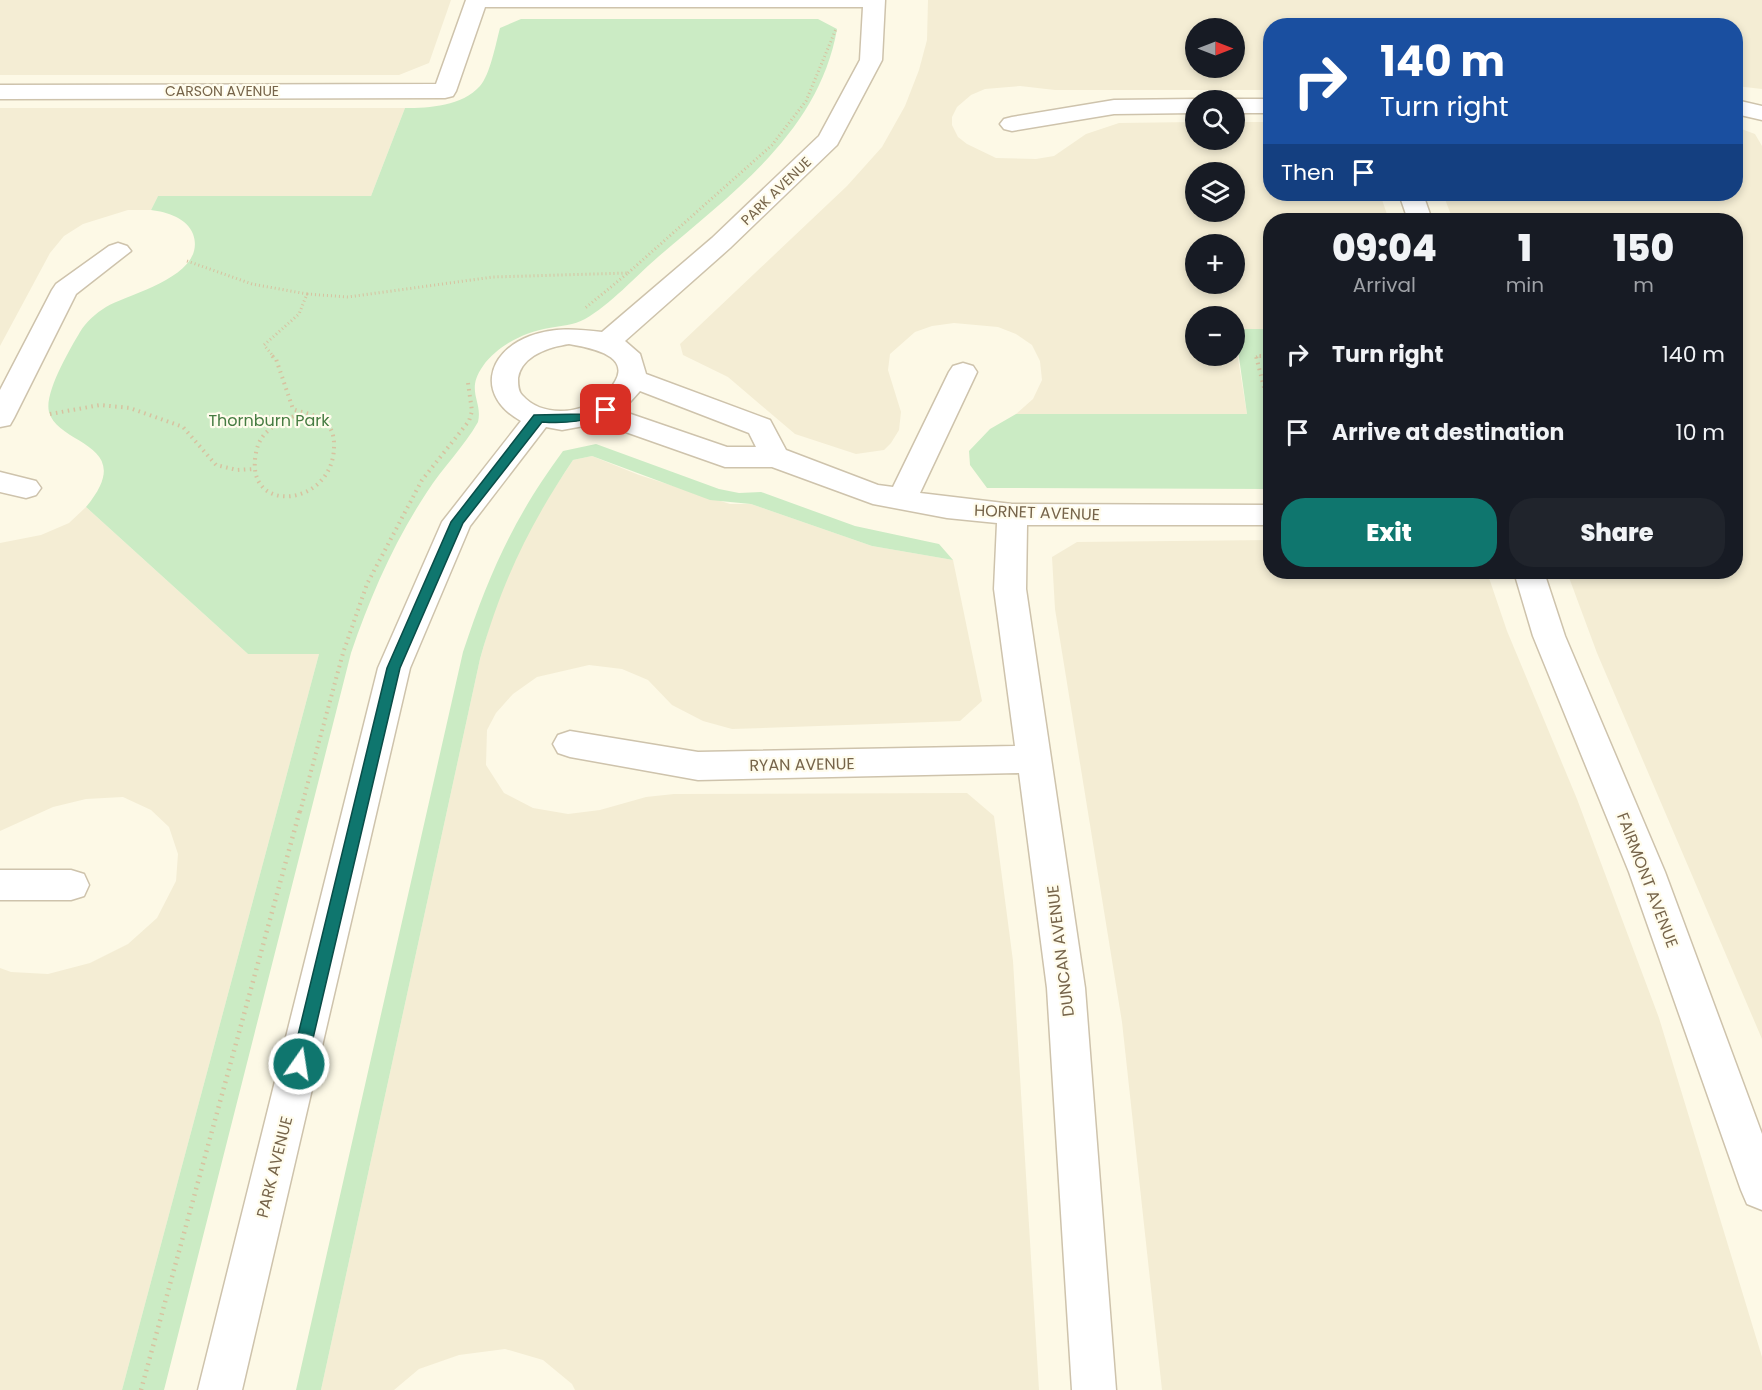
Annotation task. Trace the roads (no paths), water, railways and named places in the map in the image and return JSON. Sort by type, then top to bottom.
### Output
[{"type":"street","points":[[476,1],[874,1]]},
{"type":"street","name":"CARSON AVENUE","points":[[0,92],[445,91],[476,1]]},
{"type":"street","name":"PARK AVENUE","points":[[609,341],[721,243],[829,140],[871,60],[874,1]]},
{"type":"street","points":[[1012,124],[1114,106],[1185,106]]},
{"type":"street","points":[[1245,106],[1263,106]]},
{"type":"street","points":[[1743,108],[1762,112]]},
{"type":"street","points":[[0,418],[65,290],[118,251]]},
{"type":"street","points":[[569,336],[590,336],[609,341],[621,349],[630,358],[634,369],[633,381],[623,397],[606,410],[584,417],[561,420],[539,417],[520,410],[509,399],[503,386],[505,372],[514,358],[529,347],[548,339],[569,336]]},
{"type":"street","points":[[902,499],[963,372]]},
{"type":"street","points":[[633,381],[650,383],[760,427],[775,457]]},
{"type":"street","points":[[673,439],[706,405]]},
{"type":"street","name":"HORNET AVENUE","points":[[606,410],[611,417],[725,457],[775,457],[873,494],[947,508],[1012,514],[1263,514]]},
{"type":"street","name":"PARK AVENUE","points":[[220,1390],[394,668],[457,522],[539,417]]},
{"type":"street","name":"DUNCAN AVENUE","points":[[1012,514],[1010,589],[1066,988],[1094,1390]]},
{"type":"street","name":"FAIRMONT AVENUE","points":[[1531,579],[1549,636],[1647,872],[1762,1190]]},
{"type":"street","name":"RYAN AVENUE","points":[[570,744],[698,765],[1035,759]]},
{"type":"street","points":[[0,885],[71,885]]},
{"type":"park label","name":"Thornburn Park","points":[[269,420]]}]
